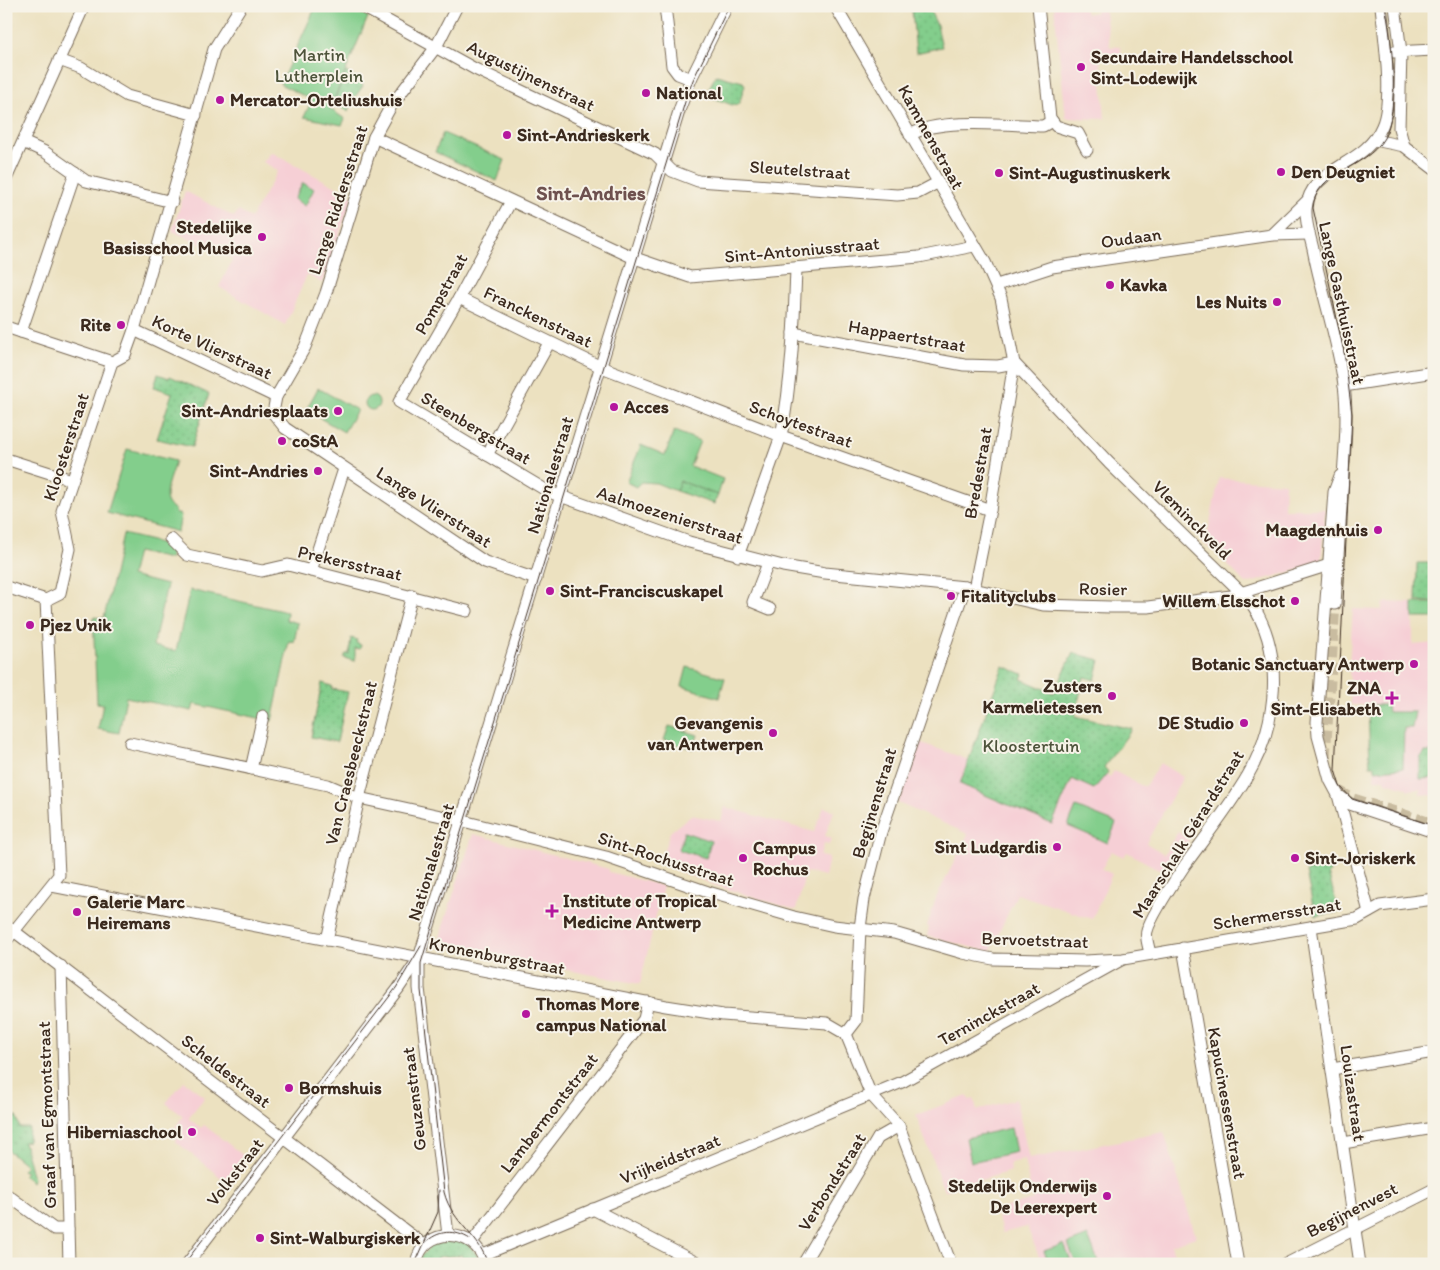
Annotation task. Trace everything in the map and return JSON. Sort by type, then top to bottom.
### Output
[{"type":"street","points":[[6,179],[84,6]]},
{"type":"street","name":"Kloosterstraat","points":[[46,600],[60,593],[70,549],[62,511],[72,480],[112,362],[125,355],[134,330],[214,49],[241,6]]},
{"type":"street","name":"Augustijnenstraat","points":[[362,6],[492,78],[655,154],[664,162]]},
{"type":"street","name":"Lange Riddersstraat","points":[[276,396],[305,347],[326,293],[374,137],[392,106],[436,47],[457,6]]},
{"type":"street","points":[[665,6],[672,66],[678,74],[691,79]]},
{"type":"street","name":"Nationalestraat","points":[[419,958],[664,162],[691,79],[726,6]]},
{"type":"street","name":"Kammenstraat","points":[[835,6],[997,285],[1014,364]]},
{"type":"street","points":[[1038,6],[1052,121],[1060,128],[1078,133],[1087,150]]},
{"type":"street","points":[[1272,235],[1307,201],[1310,191],[1317,181],[1357,156],[1374,140],[1382,126],[1386,107],[1385,53],[1381,6]]},
{"type":"street","points":[[1395,6],[1400,52],[1402,141]]},
{"type":"street","points":[[1385,53],[1434,50]]},
{"type":"street","points":[[60,60],[81,68],[127,96],[196,115]]},
{"type":"street","points":[[910,135],[922,127],[961,124],[1044,126],[1052,121]]},
{"type":"street","name":"Sint-Antoniusstraat","points":[[374,137],[634,259],[690,277],[918,257],[974,246]]},
{"type":"street","points":[[1374,140],[1402,141],[1434,169]]},
{"type":"street","points":[[23,142],[45,152],[86,181],[172,202]]},
{"type":"street","name":"Sleutelstraat","points":[[664,162],[672,171],[698,181],[897,195],[918,193],[937,183]]},
{"type":"street","points":[[20,332],[74,173]]},
{"type":"street","name":"Pompstraat","points":[[399,402],[459,298],[511,201]]},
{"type":"street","name":"Lange Gasthuisstraat","points":[[1307,201],[1306,218],[1309,234],[1344,386],[1346,433],[1343,471],[1334,492],[1317,722],[1318,736],[1330,780],[1338,795],[1369,912]]},
{"type":"street","name":"Oudaan","points":[[997,285],[1052,267],[1272,235],[1309,234]]},
{"type":"street","points":[[738,556],[781,436],[791,373],[796,269]]},
{"type":"street","name":"Franckenstraat","points":[[459,298],[601,367]]},
{"type":"street","points":[[6,328],[112,362]]},
{"type":"street","name":"Korte Vlierstraat","points":[[134,330],[276,396]]},
{"type":"street","name":"Happaertstraat","points":[[793,333],[964,365],[998,366],[1014,364]]},
{"type":"street","points":[[487,455],[549,343]]},
{"type":"street","name":"Bredestraat","points":[[970,588],[990,510],[1014,364]]},
{"type":"street","name":"Vleminckveld","points":[[1014,364],[1109,463],[1250,601],[1264,625],[1272,659],[1273,697],[1266,733]]},
{"type":"street","name":"Schoytestraat","points":[[601,367],[781,436],[990,510]]},
{"type":"street","points":[[1344,386],[1434,372]]},
{"type":"street","points":[[276,396],[273,413],[279,423],[344,469],[311,571]]},
{"type":"street","name":"Steenbergstraat","points":[[399,402],[549,492],[562,497]]},
{"type":"street","points":[[6,459],[72,480]]},
{"type":"street","name":"Lange Vlierstraat","points":[[344,469],[485,562],[536,579]]},
{"type":"street","points":[[1335,604],[1343,471]]},
{"type":"street","name":"Aalmoezenierstraat","points":[[562,497],[638,525],[738,556],[768,563],[825,573],[970,588]]},
{"type":"street","name":"Prekersstraat","points":[[171,539],[186,555],[262,571],[288,565],[412,595],[467,611]]},
{"type":"street","points":[[768,563],[753,602],[770,609]]},
{"type":"street","name":"Rosier","points":[[970,588],[1043,605],[1148,607],[1241,593],[1329,565]]},
{"type":"street","points":[[6,587],[46,600],[59,869],[59,875],[52,886],[10,928],[6,941]]},
{"type":"street","name":"Begijnenstraat","points":[[846,1034],[856,1021],[860,928],[864,899],[881,832],[970,588]]},
{"type":"street","name":"Van Craesbeeckstraat","points":[[326,940],[359,798],[412,595]]},
{"type":"street","points":[[251,769],[263,716]]},
{"type":"street","name":"Maarschalk Gérardstraat","points":[[1150,954],[1146,932],[1174,882],[1248,775],[1266,733]]},
{"type":"street","name":"Sint-Rochusstraat","points":[[130,743],[328,785],[359,798],[462,821],[606,857],[708,892],[794,917],[834,926],[860,928]]},
{"type":"street","points":[[1338,795],[1361,808],[1434,832]]},
{"type":"street","name":"Kronenburgstraat","points":[[52,886],[648,1002],[723,1015],[827,1022],[846,1034]]},
{"type":"street","name":"Schermersstraat","points":[[1123,959],[1357,919],[1380,906],[1434,899]]},
{"type":"street","name":"Louizastraat","points":[[1311,927],[1360,1264]]},
{"type":"street","name":"Scheldestraat","points":[[10,928],[424,1245]]},
{"type":"street","name":"Bervoetstraat","points":[[860,928],[894,934],[963,953],[993,959],[1085,961],[1123,959]]},
{"type":"street","name":"Kapucinessenstraat","points":[[1183,948],[1238,1264]]},
{"type":"street","name":"Volkstraat","points":[[187,1264],[419,958]]},
{"type":"street","name":"Geuzenstraat","points":[[419,958],[419,988],[448,1235]]},
{"type":"street","name":"Terninckstraat","points":[[871,1096],[902,1082],[1123,959]]},
{"type":"street","name":"Graaf van Egmontstraat","points":[[60,966],[69,1264]]},
{"type":"street","name":"Lambermontstraat","points":[[472,1242],[644,1019],[648,1002]]},
{"type":"street","points":[[846,1034],[871,1096],[894,1129],[951,1264]]},
{"type":"street","points":[[1332,1069],[1434,1052]]},
{"type":"street","name":"Vrijheidstraat","points":[[484,1260],[593,1209],[871,1096]]},
{"type":"street","points":[[1343,1143],[1434,1128]]},
{"type":"street","name":"Verbondstraat","points":[[803,1264],[878,1138],[894,1129]]},
{"type":"street","name":"Begijnenvest","points":[[1286,1264],[1434,1189]]},
{"type":"street","points":[[6,1194],[54,1229],[68,1229]]},
{"type":"street","points":[[593,1209],[699,1264]]},
{"type":"street","points":[[416,1264],[424,1245],[435,1238],[448,1235],[460,1236],[472,1242],[484,1260]]},
{"type":"shaded area","name":"Secundaire Handelsschool Sint-Lodewijk","points":[[1054,6],[1084,6],[1086,14],[1096,12],[1096,6],[1104,6],[1110,47],[1120,46],[1122,57],[1100,58],[1105,119],[1066,118]]},
{"type":"shaded area","name":"Stedelijke Basisschool Musica","points":[[271,152],[353,196],[322,283],[307,275],[285,325],[219,287],[233,259],[172,231],[185,191],[234,217],[238,211],[251,218],[278,171],[263,162]]},
{"type":"shaded area","points":[[1219,478],[1285,483],[1284,509],[1325,509],[1321,564],[1246,584],[1216,553],[1202,542],[1208,532]]},
{"type":"shaded area","name":"ZNA Sint-Elisabeth","points":[[1388,602],[1413,603],[1413,645],[1434,643],[1434,796],[1420,794],[1421,789],[1408,790],[1407,788],[1386,782],[1384,779],[1374,779],[1375,767],[1370,766],[1368,705],[1351,705],[1349,665],[1353,609],[1382,610],[1382,604]]},
{"type":"shaded area","name":"Sint Ludgardis","points":[[919,742],[969,760],[960,784],[1051,823],[1073,779],[1094,789],[1106,774],[1110,777],[1114,771],[1145,786],[1160,763],[1183,777],[1146,843],[1164,854],[1178,832],[1189,840],[1165,873],[1127,852],[1124,857],[1111,851],[1102,869],[1112,874],[1092,919],[1017,894],[990,952],[927,936],[929,927],[927,926],[936,898],[968,834],[898,803]]},
{"type":"shaded area","name":"Campus Rochus","points":[[725,807],[814,832],[824,807],[834,811],[825,836],[831,838],[829,845],[824,844],[820,856],[829,858],[825,876],[806,872],[796,910],[717,886],[659,864],[670,832],[691,815],[721,821]]},
{"type":"shaded area","name":"Institute of Tropical Medicine Antwerp","points":[[473,834],[609,869],[609,872],[663,886],[640,984],[441,946],[439,943],[443,926]]},
{"type":"shaded area","name":"Hiberniaschool","points":[[184,1081],[205,1097],[188,1118],[201,1128],[204,1125],[244,1156],[225,1181],[175,1141],[177,1139],[170,1134],[183,1116],[166,1103]]},
{"type":"shaded area","name":"Stedelijk Onderwijs De Leerexpert","points":[[967,1096],[969,1100],[974,1099],[977,1110],[1016,1099],[1029,1159],[1164,1132],[1196,1237],[1171,1245],[1177,1264],[1042,1264],[1027,1227],[1002,1233],[996,1210],[1033,1200],[1024,1160],[1010,1163],[1011,1171],[944,1191],[916,1115]]},
{"type":"green space","name":"Martin Lutherplein","points":[[316,6],[348,6],[368,17],[330,109],[345,119],[342,125],[304,117],[312,100],[280,84]]},
{"type":"green space","points":[[929,9],[937,25],[942,47],[916,53],[912,10]]},
{"type":"green space","points":[[346,72],[360,80],[363,86],[351,102],[348,111],[333,103]]},
{"type":"green space","points":[[716,75],[743,82],[745,85],[739,104],[732,105],[708,96],[707,92]]},
{"type":"green space","points":[[443,133],[505,160],[497,181],[435,152]]},
{"type":"green space","points":[[303,183],[314,189],[305,206],[294,199]]},
{"type":"green space","points":[[158,374],[169,378],[170,376],[209,394],[192,447],[157,439],[172,393],[154,387]]},
{"type":"green space","points":[[318,388],[357,410],[344,432],[306,410]]},
{"type":"green space","points":[[369,396],[375,396],[379,403],[375,410],[369,410],[365,406],[365,400]]},
{"type":"green space","points":[[674,431],[700,441],[690,466],[723,479],[718,495],[680,481],[676,491],[656,483],[641,482],[636,487],[626,482],[641,445],[665,455]]},
{"type":"green space","points":[[127,449],[175,461],[166,494],[169,505],[175,509],[175,513],[181,515],[178,532],[107,513]]},
{"type":"green space","points":[[680,481],[718,495],[714,504],[676,491]]},
{"type":"green space","points":[[123,534],[173,546],[170,559],[137,552],[131,576],[167,585],[153,646],[176,651],[190,590],[287,612],[286,620],[298,623],[294,642],[289,641],[272,721],[194,704],[192,711],[126,697],[119,733],[98,729],[103,704],[97,703],[93,617],[104,618]]},
{"type":"green space","points":[[1417,563],[1434,563],[1434,602],[1416,601]]},
{"type":"green space","points":[[1413,603],[1434,603],[1434,618],[1413,618]]},
{"type":"green space","points":[[351,638],[357,640],[356,643],[361,645],[360,649],[355,648],[355,661],[344,658],[346,654],[349,654]]},
{"type":"green space","name":"Kloostertuin","points":[[1073,653],[1100,660],[1095,680],[1084,677],[1075,716],[1132,729],[1104,767],[1108,772],[1094,789],[1072,779],[1052,824],[960,784],[1003,666],[1023,674],[1021,679],[1054,693]]},
{"type":"green space","points":[[687,667],[725,678],[719,698],[682,686]]},
{"type":"green space","points":[[322,683],[332,686],[332,689],[348,692],[337,742],[311,737]]},
{"type":"green space","points":[[1368,705],[1387,705],[1388,712],[1415,712],[1412,728],[1404,728],[1403,768],[1375,770],[1375,766],[1370,766]]},
{"type":"green space","points":[[669,726],[698,735],[693,749],[664,740]]},
{"type":"green space","points":[[1425,752],[1434,752],[1434,778],[1420,779],[1420,758]]},
{"type":"green space","points":[[1076,807],[1116,823],[1108,843],[1068,826]]},
{"type":"green space","points":[[684,832],[711,841],[706,858],[679,850]]},
{"type":"green space","points":[[1328,865],[1330,872],[1328,873],[1339,912],[1315,916],[1306,872]]},
{"type":"green space","points":[[16,1115],[20,1128],[29,1128],[28,1141],[24,1142],[33,1179],[32,1182],[23,1175],[26,1172],[22,1170],[26,1165],[6,1149],[6,1121],[10,1124]]},
{"type":"green space","points":[[1011,1128],[1016,1152],[971,1162],[966,1138]]},
{"type":"green space","points":[[1088,1236],[1099,1264],[1076,1264],[1068,1244]]},
{"type":"green space","points":[[437,1240],[465,1240],[484,1264],[463,1264],[462,1255],[438,1257],[439,1264],[419,1264],[421,1256]]},
{"type":"green space","points":[[1064,1244],[1072,1264],[1049,1264],[1044,1251]]},
{"type":"tunnel","points":[[1325,757],[1335,604]]},
{"type":"tunnel","points":[[1339,791],[1353,799],[1434,824]]},
{"type":"tram line","points":[[487,1264],[480,1246],[460,1222],[448,1203],[444,1192],[421,990],[421,963],[685,102],[693,80],[729,6]]},
{"type":"tram line","points":[[1385,6],[1393,74],[1392,110],[1389,126],[1384,138],[1376,149],[1332,177],[1323,185],[1316,195],[1313,208],[1344,351],[1352,414],[1335,770],[1340,786],[1352,799],[1434,826]]},
{"type":"tram line","points":[[184,1264],[396,988],[421,946]]},
{"type":"tram line","points":[[415,1264],[438,1212],[439,1190]]},
{"type":"tram line","points":[[425,1243],[435,1235],[446,1232],[452,1232],[470,1239]]},
{"type":"place","name":"Secundaire Handelsschool Sint-Lodewijk","points":[[1081,67]]},
{"type":"place","name":"National","points":[[646,93]]},
{"type":"place","name":"Mercator-Orteliushuis","points":[[220,100]]},
{"type":"place","name":"Sint-Andrieskerk","points":[[507,135]]},
{"type":"place","name":"Den Deugniet","points":[[1281,172]]},
{"type":"place","name":"Sint-Augustinuskerk","points":[[999,173]]},
{"type":"place","name":"Stedelijke Basisschool Musica","points":[[262,237]]},
{"type":"place","name":"Kavka","points":[[1110,285]]},
{"type":"place","name":"Les Nuits","points":[[1277,302]]},
{"type":"place","name":"Rite","points":[[121,325]]},
{"type":"place","name":"Acces","points":[[614,407]]},
{"type":"place","name":"Sint-Andriesplaats","points":[[338,411]]},
{"type":"place","name":"coStA","points":[[282,441]]},
{"type":"place","name":"Sint-Andries","points":[[318,471]]},
{"type":"place","name":"Maagdenhuis","points":[[1378,530]]},
{"type":"place","name":"Sint-Franciscuskapel","points":[[550,591]]},
{"type":"place","name":"Fitalityclubs","points":[[951,596]]},
{"type":"place","name":"Willem Elsschot","points":[[1295,601]]},
{"type":"place","name":"Pjez Unik","points":[[30,625]]},
{"type":"place","name":"Botanic Sanctuary Antwerp","points":[[1414,664]]},
{"type":"place","name":"Zusters Karmelietessen","points":[[1112,696]]},
{"type":"place","name":"ZNA Sint-Elisabeth","points":[[1392,698]]},
{"type":"place","name":"DE Studio","points":[[1244,723]]},
{"type":"place","name":"Gevangenis van Antwerpen","points":[[773,733]]},
{"type":"place","name":"Sint Ludgardis","points":[[1057,847]]},
{"type":"place","name":"Campus Rochus","points":[[743,858]]},
{"type":"place","name":"Sint-Joriskerk","points":[[1295,858]]},
{"type":"place","name":"Institute of Tropical Medicine Antwerp","points":[[552,911]]},
{"type":"place","name":"Galerie Marc Heiremans","points":[[77,912]]},
{"type":"place","name":"Thomas More campus National","points":[[526,1014]]},
{"type":"place","name":"Bormshuis","points":[[289,1088]]},
{"type":"place","name":"Hiberniaschool","points":[[192,1132]]},
{"type":"place","name":"Stedelijk Onderwijs De Leerexpert","points":[[1107,1196]]},
{"type":"place","name":"Sint-Walburgiskerk","points":[[260,1238]]},
{"type":"district","name":"Sint-Andries","points":[[591,193]]}]
